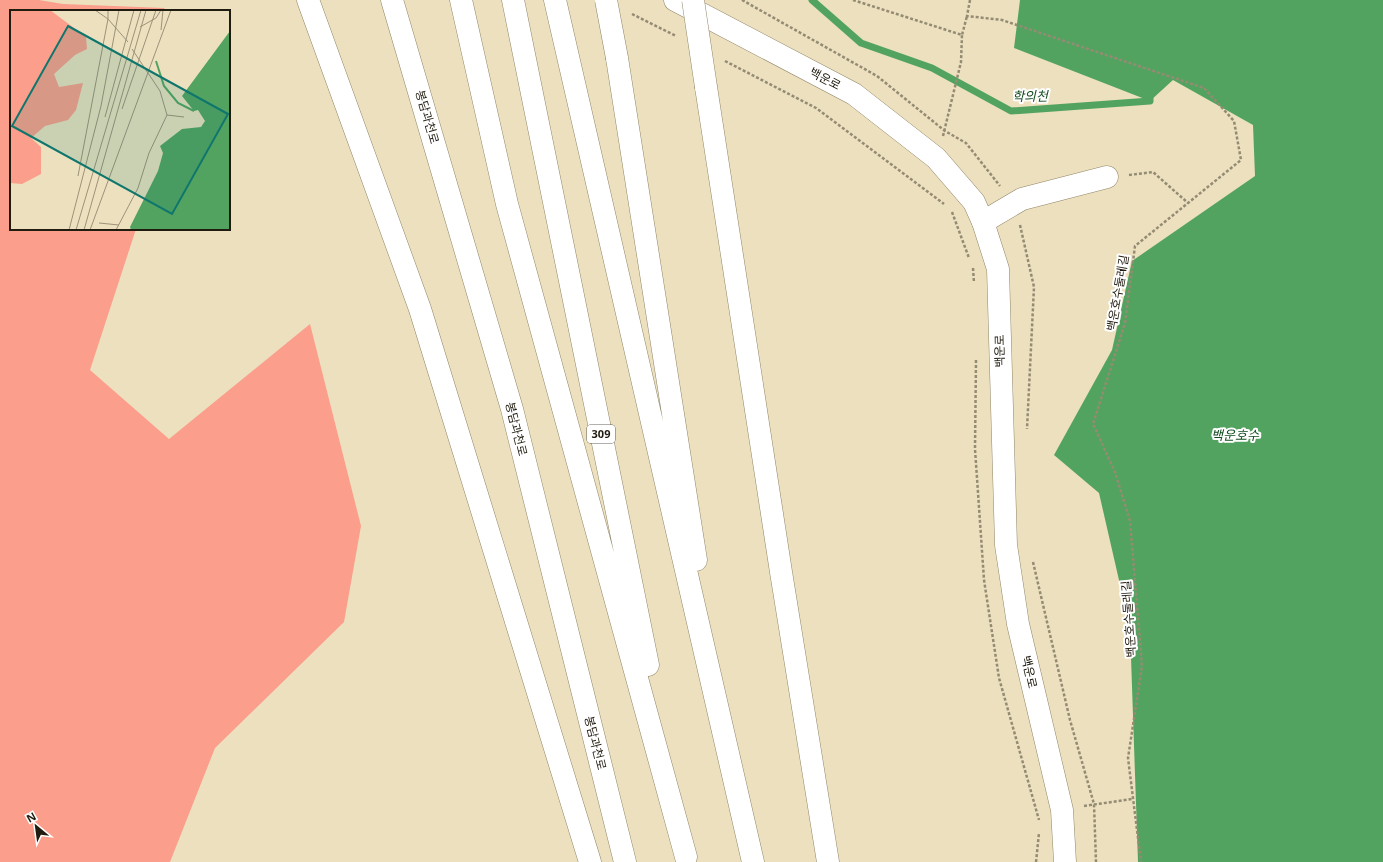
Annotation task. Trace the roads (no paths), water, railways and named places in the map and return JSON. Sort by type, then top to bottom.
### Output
[{"type":"main road","points":[[308,0],[420,308],[590,862]]},
{"type":"main road","points":[[555,0],[726,752],[753,862]]},
{"type":"main road","points":[[606,0],[617,58],[726,752]]},
{"type":"main road","name":"백운로","points":[[675,0],[854,94],[936,158],[974,202],[983,222],[998,269],[1006,545],[1018,624],[1062,810],[1065,862]]},
{"type":"main road","points":[[693,0],[781,572],[828,862]]},
{"type":"main road","name":"309","points":[[513,3],[687,859]]},
{"type":"main road","points":[[463,8],[507,204],[687,859]]},
{"type":"main road","name":"봉담과천로","points":[[395,9],[512,409],[625,862]]},
{"type":"main road","points":[[983,222],[1022,199],[1107,177]]},
{"type":"water","name":"백운호수","points":[[1020,0],[1383,0],[1383,862],[1138,862],[1130,628],[1099,493],[1054,455],[1112,350],[1132,261],[1255,176],[1253,125],[1173,80],[1150,101],[1014,48]]},
{"type":"waterway","name":"학의천","points":[[812,0],[861,43],[932,68],[1011,111],[1150,101],[1150,92]]}]
